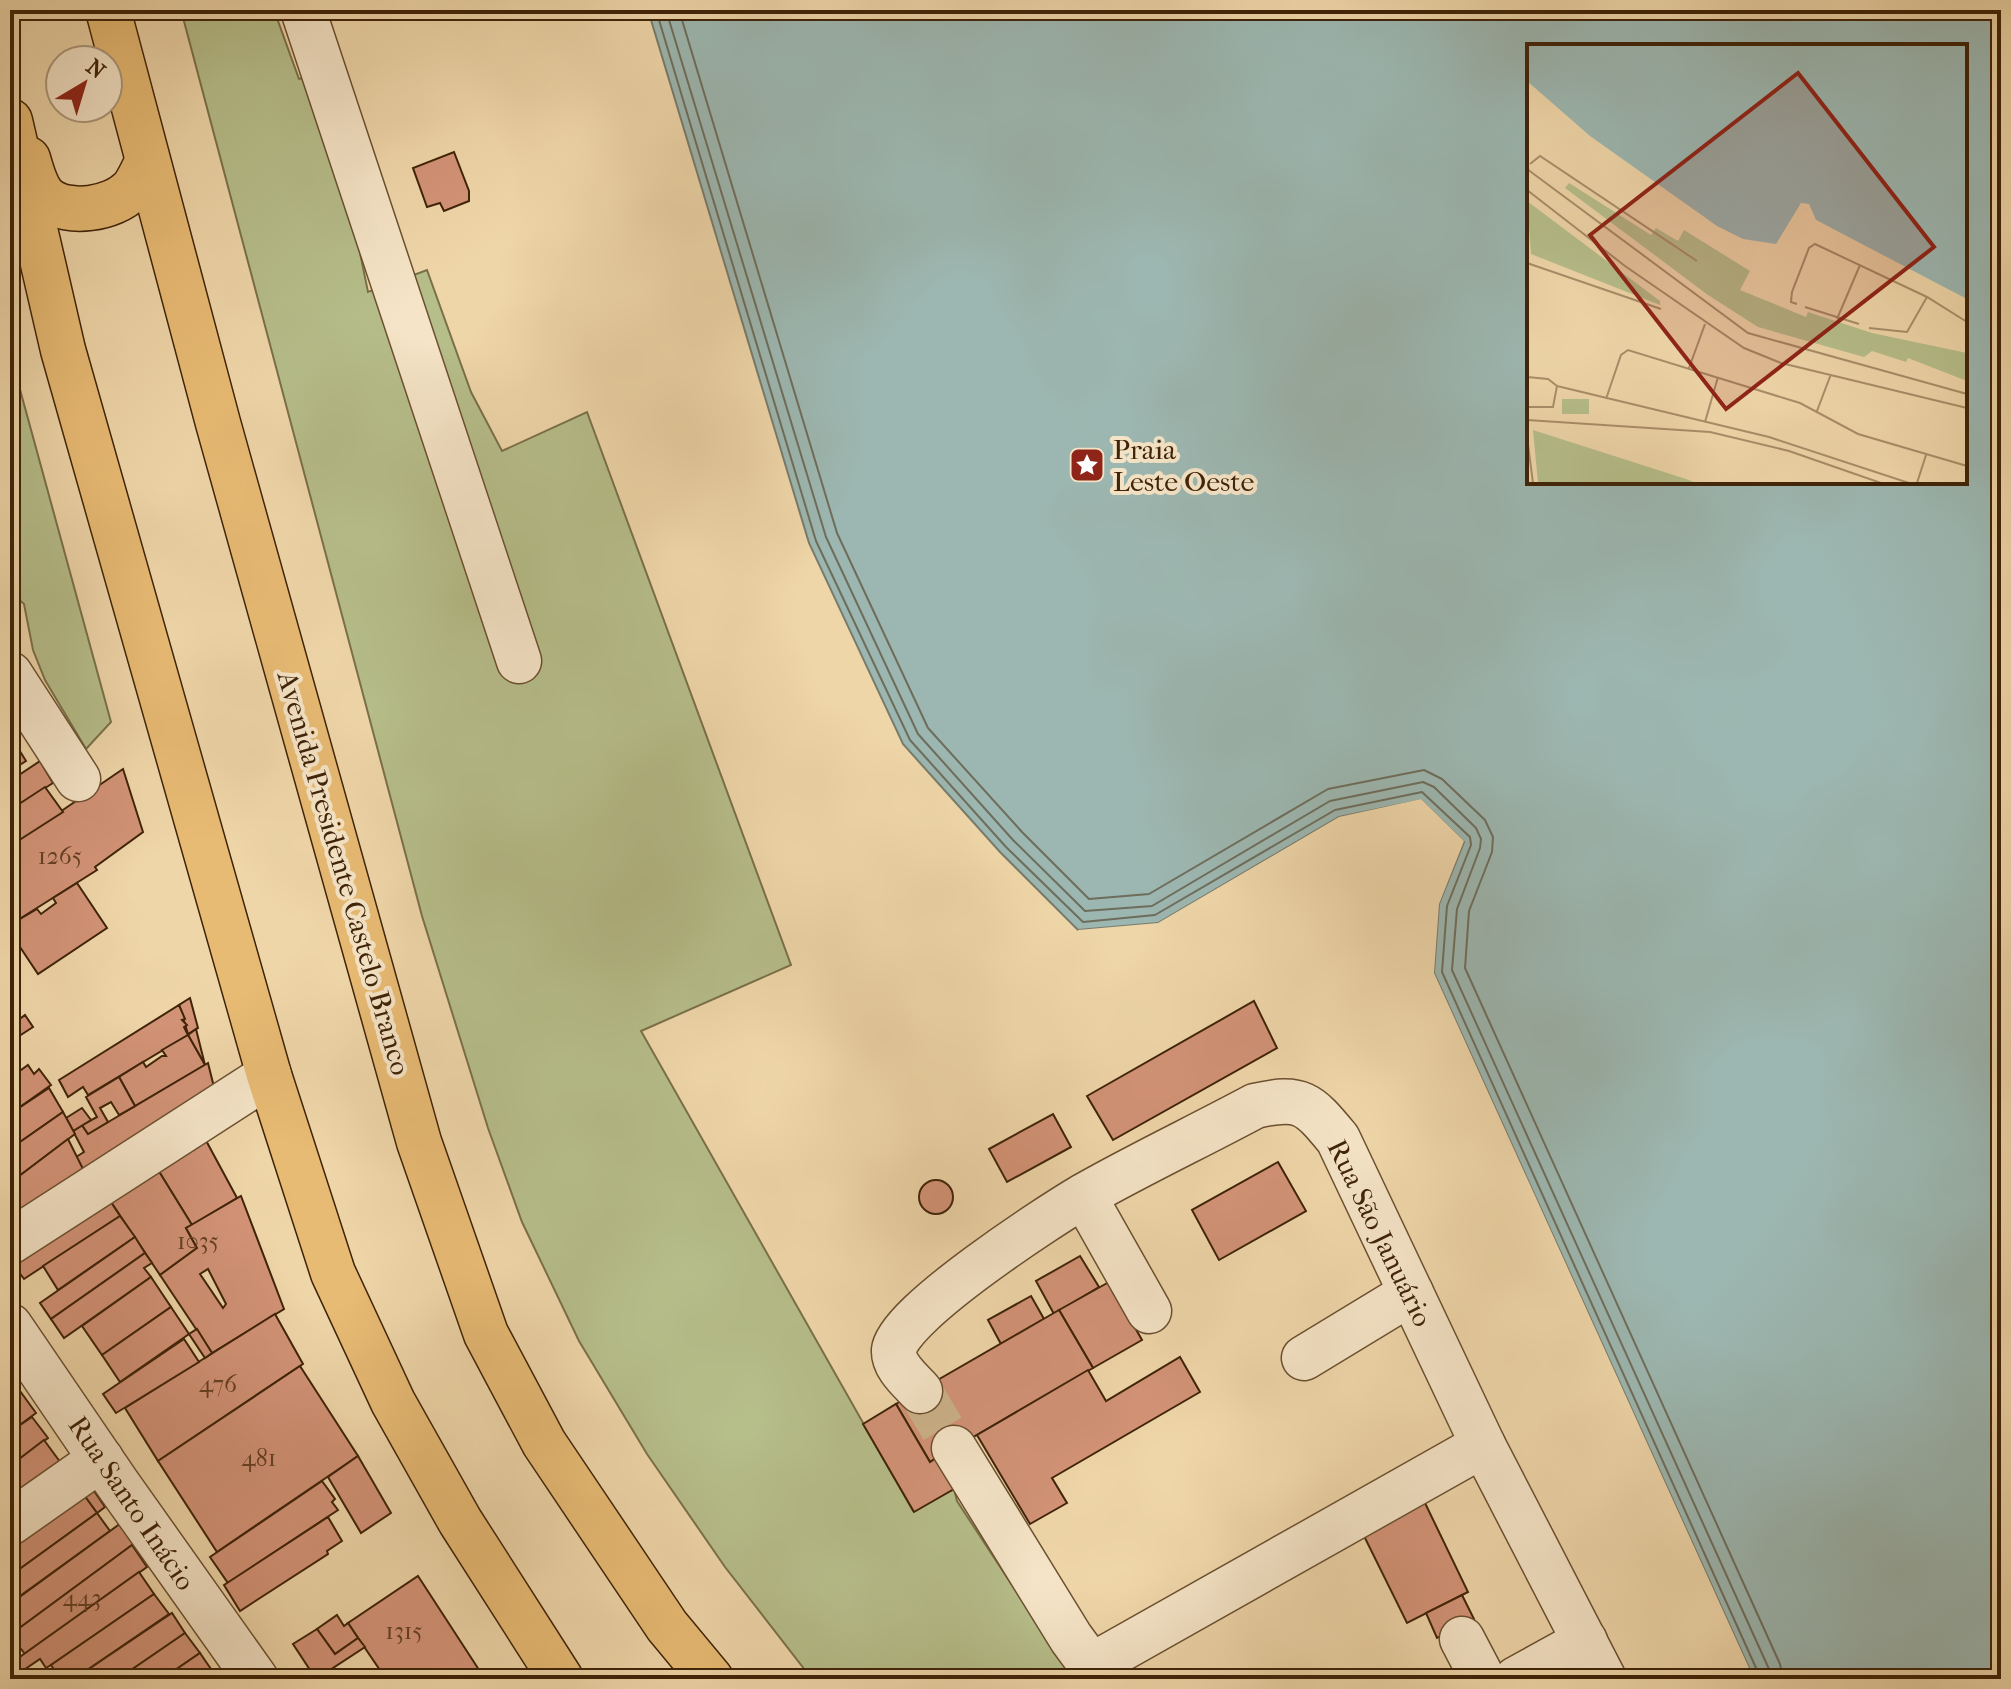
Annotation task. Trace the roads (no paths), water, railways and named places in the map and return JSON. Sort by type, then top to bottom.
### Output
[{"type":"main road","name":"Avenida Presidente Castelo Branco","points":[[108,10],[147,163],[419,1142],[486,1334],[544,1443],[667,1626],[711,1679]]},
{"type":"main road","points":[[10,99],[34,181],[47,200],[74,209],[103,207],[131,190],[147,163]]},
{"type":"main road","points":[[10,121],[63,350],[269,1075],[333,1273],[393,1402],[460,1521],[561,1679]]},
{"type":"street","points":[[303,10],[519,661]]},
{"type":"street","points":[[10,674],[78,779]]},
{"type":"street","points":[[10,1242],[269,1075]]},
{"type":"street","name":"Rua São Januário","points":[[920,1391],[896,1362],[894,1349],[901,1333],[947,1289],[1084,1196],[1255,1106],[1281,1100],[1303,1105],[1315,1112],[1338,1139],[1483,1445],[1595,1660]]},
{"type":"street","points":[[1084,1196],[1149,1311]]},
{"type":"street","points":[[1304,1358],[1411,1293]]},
{"type":"street","name":"Rua Santo Inácio","points":[[10,1326],[256,1679]]},
{"type":"street","points":[[954,1448],[1071,1638],[1096,1672],[1483,1445]]},
{"type":"street","points":[[10,1523],[101,1459]]},
{"type":"street","points":[[1462,1639],[1483,1679]]},
{"type":"street","points":[[1516,1679],[1595,1660]]},
{"type":"water","points":[[648,10],[2001,10],[2001,1679],[1754,1679],[1434,973],[1439,904],[1464,842],[1421,800],[1339,817],[1158,923],[1078,930],[1000,852],[903,744],[809,543]]},
{"type":"tunnel","points":[[920,1391],[954,1448]]},
{"type":"place","name":"Praia Leste Oeste","points":[[1087,465]]}]
